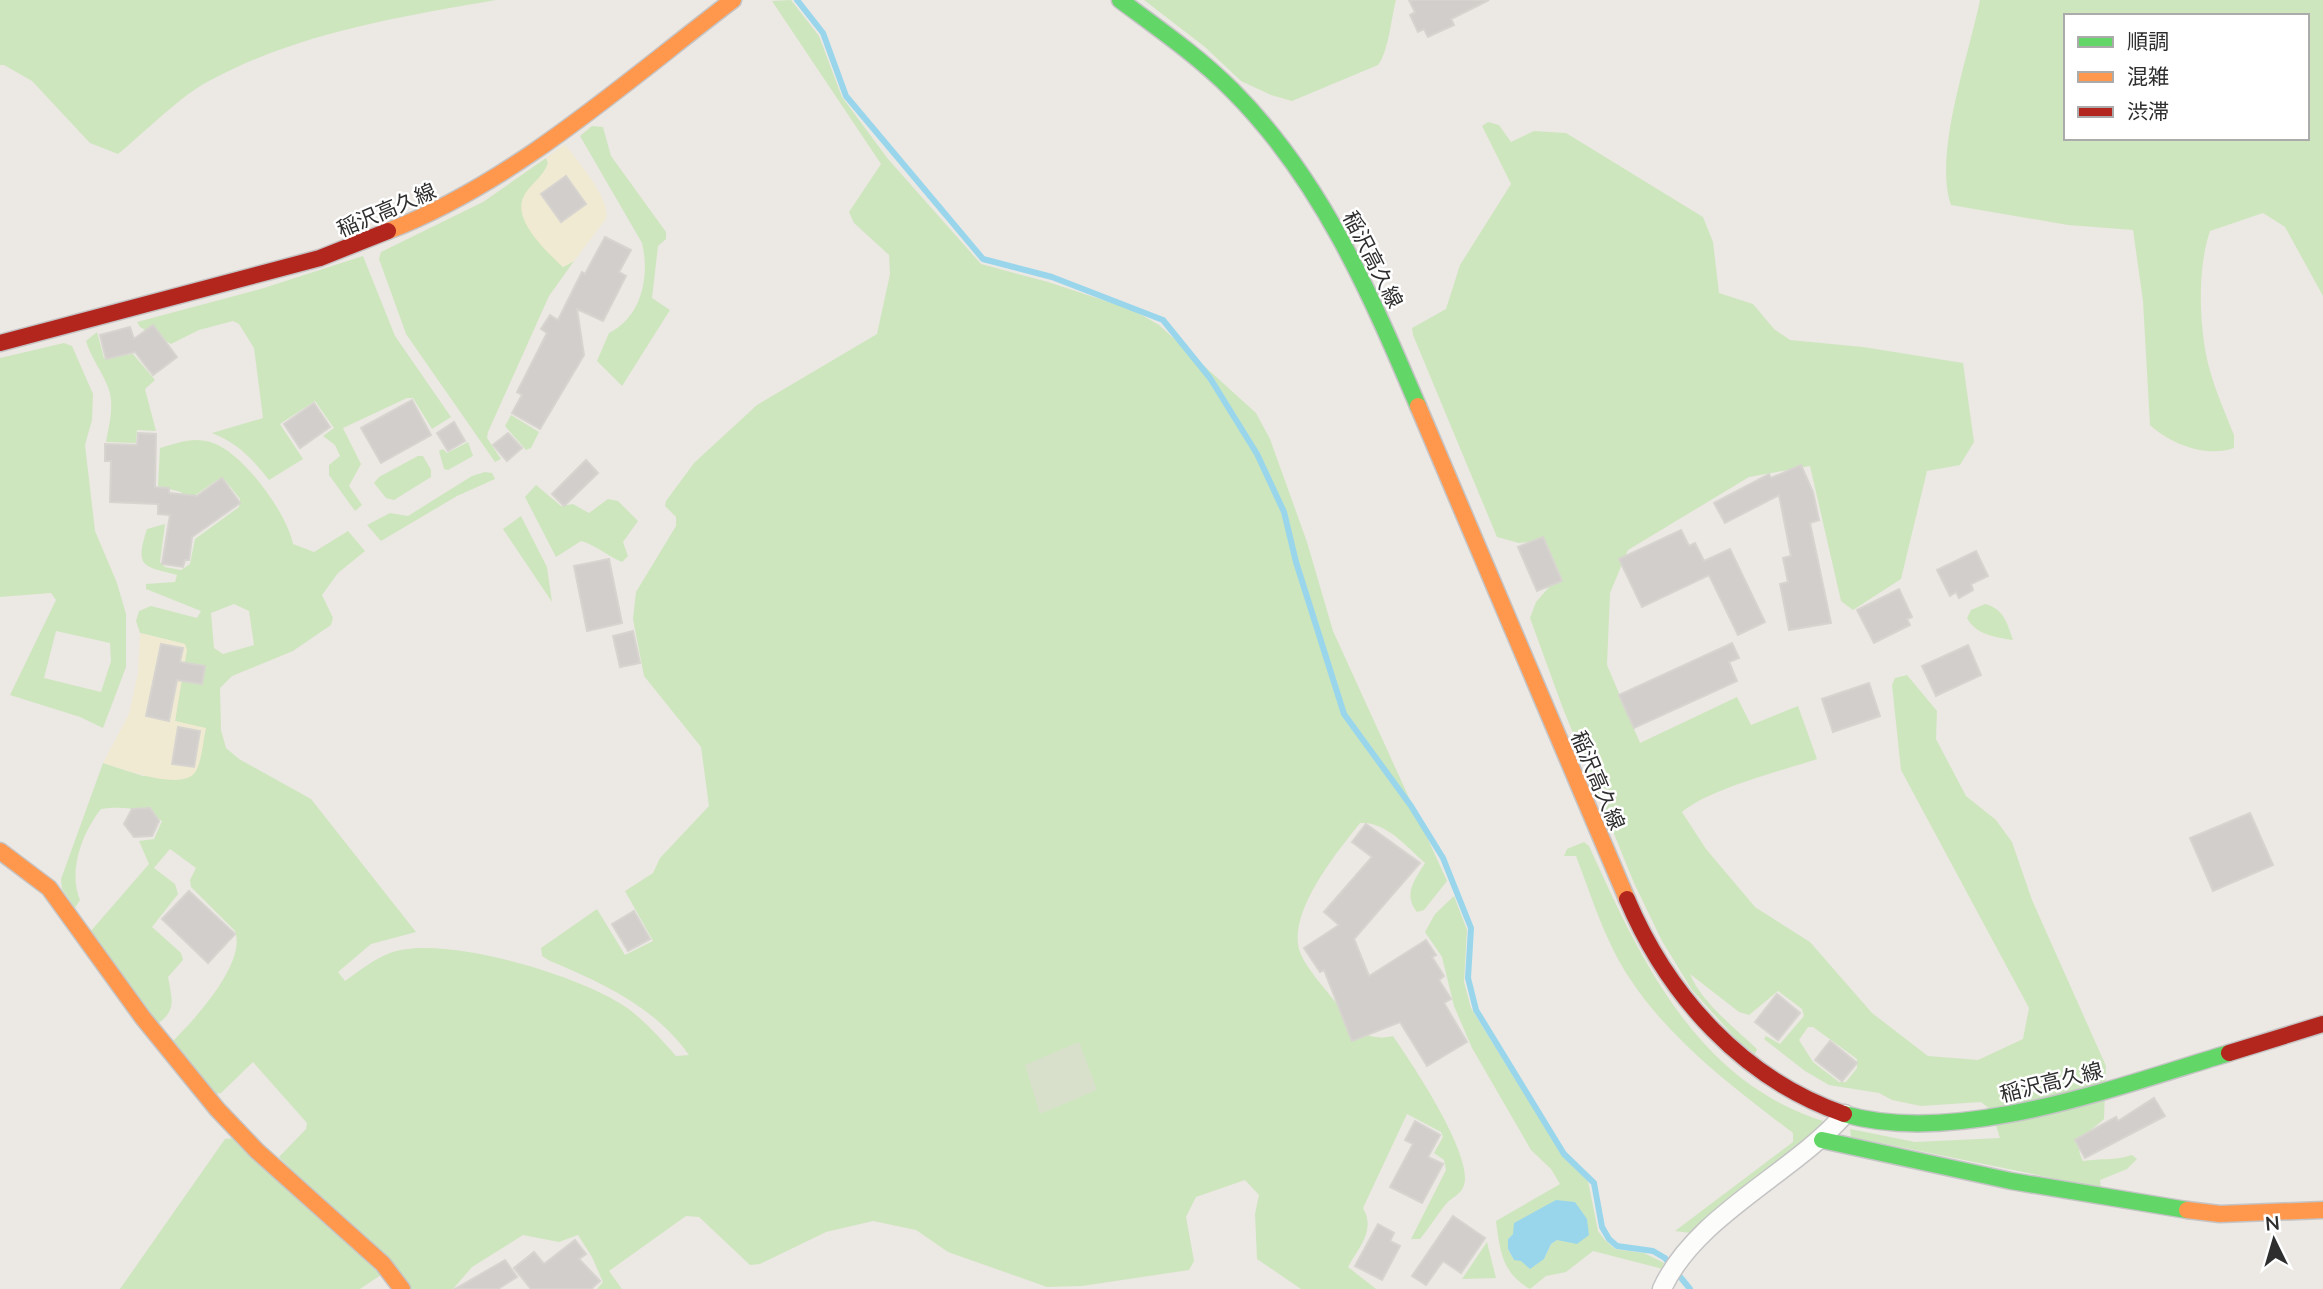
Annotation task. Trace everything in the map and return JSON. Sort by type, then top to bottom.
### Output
[{"type":"main road","name":"稲沢高久線","points":[[0,343],[320,258],[418,220],[466,197],[513,167],[733,0]]},
{"type":"main road","name":"稲沢高久線","points":[[1120,0],[1206,65],[1234,92],[1287,153],[1335,225],[1379,313],[1635,917],[1674,985],[1701,1020],[1733,1053],[1803,1096],[1845,1114],[1874,1121],[1912,1124],[1969,1121],[2038,1109],[2171,1072],[2323,1024]]},
{"type":"main road","points":[[0,851],[55,894],[143,1018],[217,1109],[257,1151],[383,1264],[402,1289]]},
{"type":"main road","points":[[1822,1140],[2011,1181],[2152,1205],[2220,1214],[2323,1210]]},
{"type":"street","points":[[1662,1289],[1680,1259],[1721,1218],[1822,1140],[1845,1114]]},
{"type":"green space","points":[[0,0],[496,0],[349,29],[278,50],[243,64],[186,96],[118,154],[90,143],[32,81],[0,65]]},
{"type":"green space","points":[[791,0],[819,36],[842,97],[888,159],[981,264],[1048,282],[1133,310],[1159,325],[1256,413],[1270,439],[1307,542],[1333,631],[1447,881],[1424,910],[1417,912],[1410,893],[1425,863],[1379,826],[1360,823],[1316,883],[1300,919],[1300,952],[1307,966],[1357,1028],[1376,1037],[1393,1036],[1439,1109],[1460,1153],[1465,1171],[1461,1191],[1446,1204],[1420,1239],[1411,1239],[1446,1170],[1444,1160],[1434,1153],[1443,1137],[1441,1132],[1407,1114],[1363,1208],[1367,1216],[1367,1231],[1348,1267],[1376,1289],[1301,1289],[1257,1259],[1255,1214],[1259,1195],[1245,1180],[1196,1197],[1186,1217],[1194,1261],[1189,1270],[1082,1286],[1047,1287],[948,1252],[916,1230],[873,1221],[826,1232],[760,1264],[750,1265],[699,1217],[686,1216],[609,1271],[622,1289],[597,1289],[603,1282],[578,1235],[559,1242],[523,1235],[472,1267],[453,1289],[407,1289],[279,1157],[306,1129],[307,1123],[253,1062],[221,1093],[216,1094],[172,1042],[216,990],[233,959],[237,944],[235,931],[191,887],[190,880],[196,868],[170,849],[154,868],[175,884],[178,894],[152,927],[181,953],[183,960],[168,977],[172,1004],[168,1014],[157,1024],[90,932],[149,864],[139,841],[154,839],[162,821],[133,809],[101,809],[88,829],[79,853],[76,877],[80,900],[75,908],[62,889],[61,879],[103,763],[143,776],[191,776],[205,729],[175,721],[185,644],[140,633],[136,621],[139,611],[151,606],[197,618],[201,611],[146,589],[146,584],[175,582],[177,575],[145,564],[142,552],[147,529],[165,524],[160,562],[165,567],[181,570],[190,564],[195,539],[239,507],[240,499],[225,480],[217,480],[187,501],[181,492],[158,486],[160,448],[186,441],[206,441],[225,449],[250,471],[273,501],[293,544],[314,552],[348,531],[365,551],[338,573],[322,595],[333,618],[331,625],[293,651],[232,676],[220,688],[221,730],[226,748],[239,759],[311,799],[416,932],[371,944],[338,972],[345,981],[390,953],[414,948],[478,954],[549,972],[610,997],[642,1020],[676,1056],[689,1055],[660,1023],[644,1010],[589,978],[550,961],[542,956],[541,948],[597,909],[625,955],[653,941],[625,891],[653,873],[660,858],[709,806],[701,747],[644,676],[633,619],[636,592],[676,526],[676,517],[665,506],[666,501],[694,463],[757,405],[877,334],[890,274],[889,255],[854,223],[849,212],[881,164],[772,1]],"holes":[[[234,604],[249,611],[254,645],[223,654],[214,648],[211,613]]]},
{"type":"green space","points":[[1144,0],[1396,0],[1387,43],[1378,65],[1292,101],[1241,81],[1205,47]]},
{"type":"green space","points":[[1980,0],[2323,0],[2323,296],[2285,227],[2263,213],[2210,231],[2203,260],[2201,308],[2206,354],[2211,375],[2234,435],[2234,448],[2212,451],[2189,447],[2168,438],[2150,425],[2143,301],[2133,230],[2068,225],[1951,205],[1946,159],[1955,104]]},
{"type":"green space","points":[[1488,122],[1499,125],[1511,142],[1534,131],[1566,133],[1703,217],[1713,242],[1719,293],[1753,304],[1774,329],[1790,340],[1863,347],[1963,363],[1974,442],[1960,465],[1927,471],[1901,579],[1853,610],[1841,601],[1810,466],[1749,477],[1628,550],[1610,593],[1607,665],[1640,743],[1737,697],[1751,725],[1798,706],[1817,759],[1727,788],[1682,812],[1706,849],[1755,907],[1810,942],[1872,1013],[1928,1056],[1978,1060],[2023,1039],[2029,1008],[1901,770],[1892,685],[1895,678],[1907,675],[1937,711],[1936,739],[1966,796],[1996,820],[2012,842],[2032,900],[2106,1066],[2104,1119],[2084,1137],[2079,1148],[2080,1154],[2083,1161],[2132,1155],[2137,1159],[2127,1169],[2100,1180],[2101,1188],[1851,1137],[1850,1129],[1915,1142],[2000,1138],[1991,1110],[1981,1102],[1921,1106],[1892,1100],[1879,1093],[1829,1085],[1805,1071],[1764,1039],[1766,1036],[1780,1044],[1804,1016],[1802,1009],[1778,991],[1749,1015],[1739,1012],[1690,974],[1702,995],[1757,1049],[1755,1054],[1739,1042],[1692,990],[1662,941],[1634,883],[1562,706],[1530,618],[1536,602],[1557,578],[1541,541],[1519,543],[1497,537],[1413,335],[1412,328],[1446,309],[1460,265],[1511,184],[1482,126]],"holes":[[[1808,1027],[1813,1027],[1857,1059],[1857,1068],[1846,1082],[1839,1082],[1813,1062],[1799,1040]]]},
{"type":"green space","points":[[592,126],[603,127],[611,156],[666,232],[666,239],[658,246],[652,298],[670,310],[622,386],[597,361],[609,333],[629,317],[636,306],[644,282],[644,256],[642,243],[580,136]]},
{"type":"green space","points":[[546,158],[548,163],[544,174],[523,199],[529,228],[563,267],[574,261],[549,296],[488,432],[487,438],[501,459],[495,462],[406,334],[379,259],[381,252],[483,202]]},
{"type":"green space","points":[[363,256],[395,336],[451,417],[432,429],[413,398],[407,398],[343,428],[361,464],[349,486],[362,505],[355,511],[329,475],[329,465],[340,456],[335,445],[323,436],[334,428],[315,401],[280,424],[303,459],[269,480],[244,452],[212,433],[263,418],[254,348],[239,324],[233,321],[199,330],[171,344],[140,327],[137,322],[264,288]]},
{"type":"green space","points":[[97,332],[104,358],[133,354],[155,380],[145,389],[156,431],[137,430],[136,443],[106,442],[111,414],[110,394],[86,341]]},
{"type":"green space","points":[[64,343],[72,346],[93,394],[92,420],[85,445],[95,531],[117,583],[126,614],[126,667],[103,728],[80,717],[10,695],[56,600],[51,593],[0,597],[0,358]],"holes":[[[56,631],[110,643],[111,661],[101,692],[44,678]]]},
{"type":"green space","points":[[511,415],[539,432],[531,448],[526,450],[505,426]]},
{"type":"green space","points":[[468,442],[473,456],[448,470],[444,469],[439,451],[443,449],[447,453]]},
{"type":"green space","points":[[418,456],[423,456],[431,470],[431,477],[394,500],[386,498],[374,483],[379,477]]},
{"type":"green space","points":[[492,473],[495,479],[457,496],[381,541],[367,525],[390,513],[408,516],[472,476]]},
{"type":"green space","points":[[536,485],[561,506],[573,504],[589,513],[608,499],[618,501],[638,521],[623,542],[628,556],[622,562],[581,541],[556,557],[525,497]]},
{"type":"green space","points":[[521,516],[547,567],[552,602],[503,529]]},
{"type":"green space","points":[[1985,604],[2001,613],[2013,640],[1987,634],[1971,624],[1967,618],[1971,610]]},
{"type":"green space","points":[[1584,842],[1589,846],[1653,973],[1678,1012],[1708,1047],[1741,1078],[1781,1103],[1826,1122],[1798,1150],[1690,1233],[1675,1231],[1793,1142],[1793,1133],[1726,1081],[1684,1043],[1664,1023],[1630,979],[1606,934],[1576,856],[1564,856],[1567,849]]},
{"type":"green space","points":[[1454,896],[1467,930],[1464,982],[1471,1008],[1564,1158],[1588,1181],[1598,1231],[1615,1249],[1644,1253],[1664,1263],[1663,1269],[1593,1251],[1566,1272],[1546,1276],[1530,1289],[1513,1276],[1501,1251],[1496,1221],[1560,1184],[1551,1169],[1531,1150],[1472,1048],[1454,1006],[1442,957],[1425,932],[1435,914]],"holes":[[[1534,1214],[1557,1240],[1551,1244],[1544,1259],[1514,1260],[1508,1249],[1508,1239]]]},
{"type":"green space","points":[[1079,1042],[1097,1090],[1040,1114],[1025,1065]]},
{"type":"green space","points":[[235,1138],[381,1275],[360,1289],[120,1289],[225,1139]]},
{"type":"green space","points":[[1487,1242],[1496,1278],[1462,1279]]},
{"type":"sand","points":[[565,144],[599,191],[606,211],[606,219],[574,261],[563,267],[527,226],[521,207],[526,193],[546,168],[546,158]],"holes":[[[566,176],[586,204],[561,222],[541,194]]]},
{"type":"sand","points":[[140,633],[185,644],[187,650],[175,721],[206,728],[198,767],[189,777],[179,780],[151,777],[103,763],[129,714],[138,673]],"holes":[[[161,644],[183,649],[168,720],[146,716]],[[178,727],[200,731],[194,767],[172,764]]]},
{"type":"water","points":[[1556,1200],[1575,1202],[1587,1219],[1589,1235],[1577,1244],[1557,1240],[1551,1244],[1544,1259],[1530,1269],[1521,1261],[1514,1260],[1508,1249],[1508,1239],[1513,1234],[1514,1223]]},
{"type":"building","points":[[1409,0],[1489,0],[1451,19],[1454,25],[1428,37],[1424,29],[1418,32],[1410,15],[1415,12]]},
{"type":"building","points":[[566,176],[586,204],[561,222],[541,194]]},
{"type":"building","points":[[605,237],[631,250],[619,272],[626,276],[603,321],[577,309],[584,355],[540,429],[512,413],[522,395],[517,392],[547,333],[541,329],[550,315],[558,320],[582,272],[585,274]]},
{"type":"building","points":[[153,325],[177,357],[153,375],[135,352],[106,359],[100,335],[130,327],[134,339]]},
{"type":"building","points":[[412,400],[431,435],[381,463],[361,428]]},
{"type":"building","points":[[314,403],[330,427],[300,448],[284,424]]},
{"type":"building","points":[[454,422],[465,441],[448,451],[437,433]]},
{"type":"building","points":[[138,433],[156,434],[155,487],[169,488],[169,493],[197,496],[222,478],[240,503],[192,537],[189,560],[185,560],[183,567],[162,564],[170,515],[158,514],[158,504],[110,502],[111,461],[105,461],[105,444],[137,445]]},
{"type":"building","points":[[508,433],[522,448],[507,461],[493,445]]},
{"type":"building","points":[[586,460],[598,473],[564,506],[552,494]]},
{"type":"building","points":[[1801,465],[1813,492],[1819,520],[1810,523],[1831,623],[1789,630],[1780,584],[1788,582],[1783,558],[1791,556],[1779,495],[1725,523],[1714,503],[1769,474],[1771,478]]},
{"type":"building","points":[[1681,530],[1689,546],[1695,543],[1704,561],[1730,549],[1765,622],[1738,635],[1709,575],[1642,607],[1619,559]]},
{"type":"building","points":[[1543,537],[1562,581],[1537,591],[1518,547]]},
{"type":"building","points":[[1976,551],[1988,576],[1971,584],[1973,590],[1959,598],[1956,592],[1950,596],[1937,570]]},
{"type":"building","points":[[609,559],[622,623],[587,631],[574,566]]},
{"type":"building","points":[[1899,589],[1912,617],[1907,619],[1910,625],[1874,643],[1857,610]]},
{"type":"building","points":[[633,631],[640,663],[620,667],[613,636]]},
{"type":"building","points":[[1732,643],[1739,658],[1729,662],[1737,681],[1634,728],[1619,695]]},
{"type":"building","points":[[161,644],[183,648],[180,662],[205,666],[202,684],[177,680],[169,721],[146,716]]},
{"type":"building","points":[[1968,645],[1981,675],[1936,696],[1922,666]]},
{"type":"building","points":[[1869,683],[1880,716],[1833,732],[1822,699]]},
{"type":"building","points":[[178,727],[200,731],[194,767],[172,764]]},
{"type":"building","points":[[150,808],[159,821],[152,836],[134,837],[124,824],[132,809]]},
{"type":"building","points":[[2250,813],[2273,865],[2213,891],[2190,838]]},
{"type":"building","points":[[1366,824],[1420,863],[1354,939],[1369,976],[1426,940],[1436,955],[1432,957],[1444,976],[1439,980],[1451,999],[1444,1003],[1467,1042],[1427,1066],[1400,1022],[1352,1041],[1324,970],[1320,972],[1304,948],[1339,925],[1324,912],[1372,857],[1352,842]]},
{"type":"building","points":[[189,891],[235,934],[208,963],[162,919]]},
{"type":"building","points":[[634,911],[650,939],[628,951],[612,924]]},
{"type":"building","points":[[1777,994],[1800,1013],[1778,1040],[1755,1022]]},
{"type":"building","points":[[1830,1041],[1857,1063],[1842,1081],[1815,1060]]},
{"type":"building","points":[[2154,1098],[2165,1116],[2085,1158],[2075,1140],[2116,1117],[2118,1121]]},
{"type":"building","points":[[1415,1121],[1440,1135],[1428,1157],[1443,1164],[1422,1203],[1390,1187],[1413,1144],[1405,1140]]},
{"type":"building","points":[[1453,1216],[1485,1238],[1461,1273],[1443,1261],[1426,1285],[1412,1276]]},
{"type":"building","points":[[1378,1224],[1394,1233],[1390,1241],[1400,1246],[1382,1280],[1355,1266]]},
{"type":"building","points":[[575,1240],[586,1254],[579,1259],[600,1281],[591,1289],[531,1289],[514,1268],[534,1252],[544,1264]]},
{"type":"building","points":[[505,1260],[517,1277],[498,1289],[455,1289]]},
{"type":"waterway","points":[[797,0],[823,33],[846,96],[983,259],[1052,277],[1163,320],[1210,378],[1257,454],[1284,512],[1296,562],[1344,714],[1411,806],[1443,858],[1471,928],[1468,978],[1476,1010],[1564,1154],[1594,1183],[1602,1227],[1609,1239],[1617,1246],[1653,1251],[1665,1258],[1690,1289]]},
{"type":"traffic: fast","points":[[1120,0],[1178,43],[1232,90],[1264,124],[1292,161],[1317,199],[1362,280],[1418,406]]},
{"type":"traffic: fast","points":[[1844,1114],[1888,1122],[1936,1123],[1986,1118],[2089,1096],[2229,1053]]},
{"type":"traffic: fast","points":[[1822,1140],[2011,1181],[2187,1210]]},
{"type":"traffic: slow","points":[[388,231],[480,186],[524,158],[568,128],[733,0]]},
{"type":"traffic: slow","points":[[1418,406],[1627,899]]},
{"type":"traffic: slow","points":[[0,851],[49,888],[143,1018],[217,1109],[257,1151],[383,1264],[402,1289]]},
{"type":"traffic: slow","points":[[2187,1210],[2220,1214],[2323,1210]]},
{"type":"traffic: jam","points":[[0,343],[320,258],[388,231]]},
{"type":"traffic: jam","points":[[1627,899],[1664,969],[1713,1030],[1773,1079],[1807,1099],[1844,1114]]},
{"type":"traffic: jam","points":[[2229,1053],[2323,1024]]}]
